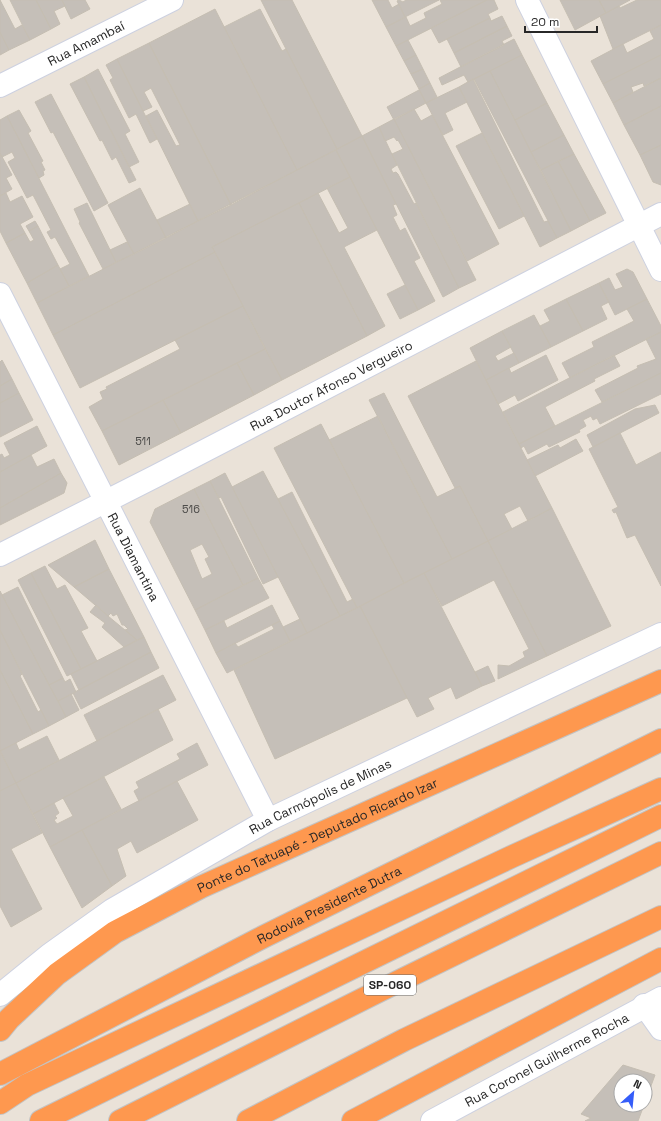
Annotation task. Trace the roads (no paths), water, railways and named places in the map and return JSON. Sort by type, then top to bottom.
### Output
[{"type":"highway","name":"Ponte do Tatuapé - Deputado Ricardo Izar","points":[[0,1030],[9,1019],[57,974],[115,932],[201,887],[661,681]]},
{"type":"highway","name":"Rodovia Presidente Dutra","points":[[0,1074],[262,937],[661,740]]},
{"type":"highway","points":[[0,1103],[27,1086],[511,857],[661,789]]},
{"type":"highway","name":"SP-060","points":[[41,1121],[661,816]]},
{"type":"highway","name":"SP-060","points":[[120,1121],[379,991],[661,853]]},
{"type":"highway","points":[[248,1121],[404,1040],[661,917]]},
{"type":"highway","points":[[354,1121],[661,959]]},
{"type":"street","name":"Rua Amambaí","points":[[0,86],[172,0]]},
{"type":"street","points":[[527,0],[661,270]]},
{"type":"street","name":"Rua Doutor Afonso Vergueiro","points":[[0,554],[106,501],[661,214]]},
{"type":"street","name":"Rua Diamantina","points":[[0,294],[268,820]]},
{"type":"street","name":"Rua Carmópolis de Minas","points":[[0,995],[50,955],[112,910],[268,820],[661,634]]},
{"type":"street","points":[[653,1002],[661,1029]]},
{"type":"street","name":"Rua Coronel Guilherme Rocha","points":[[432,1121],[653,1002]]}]
